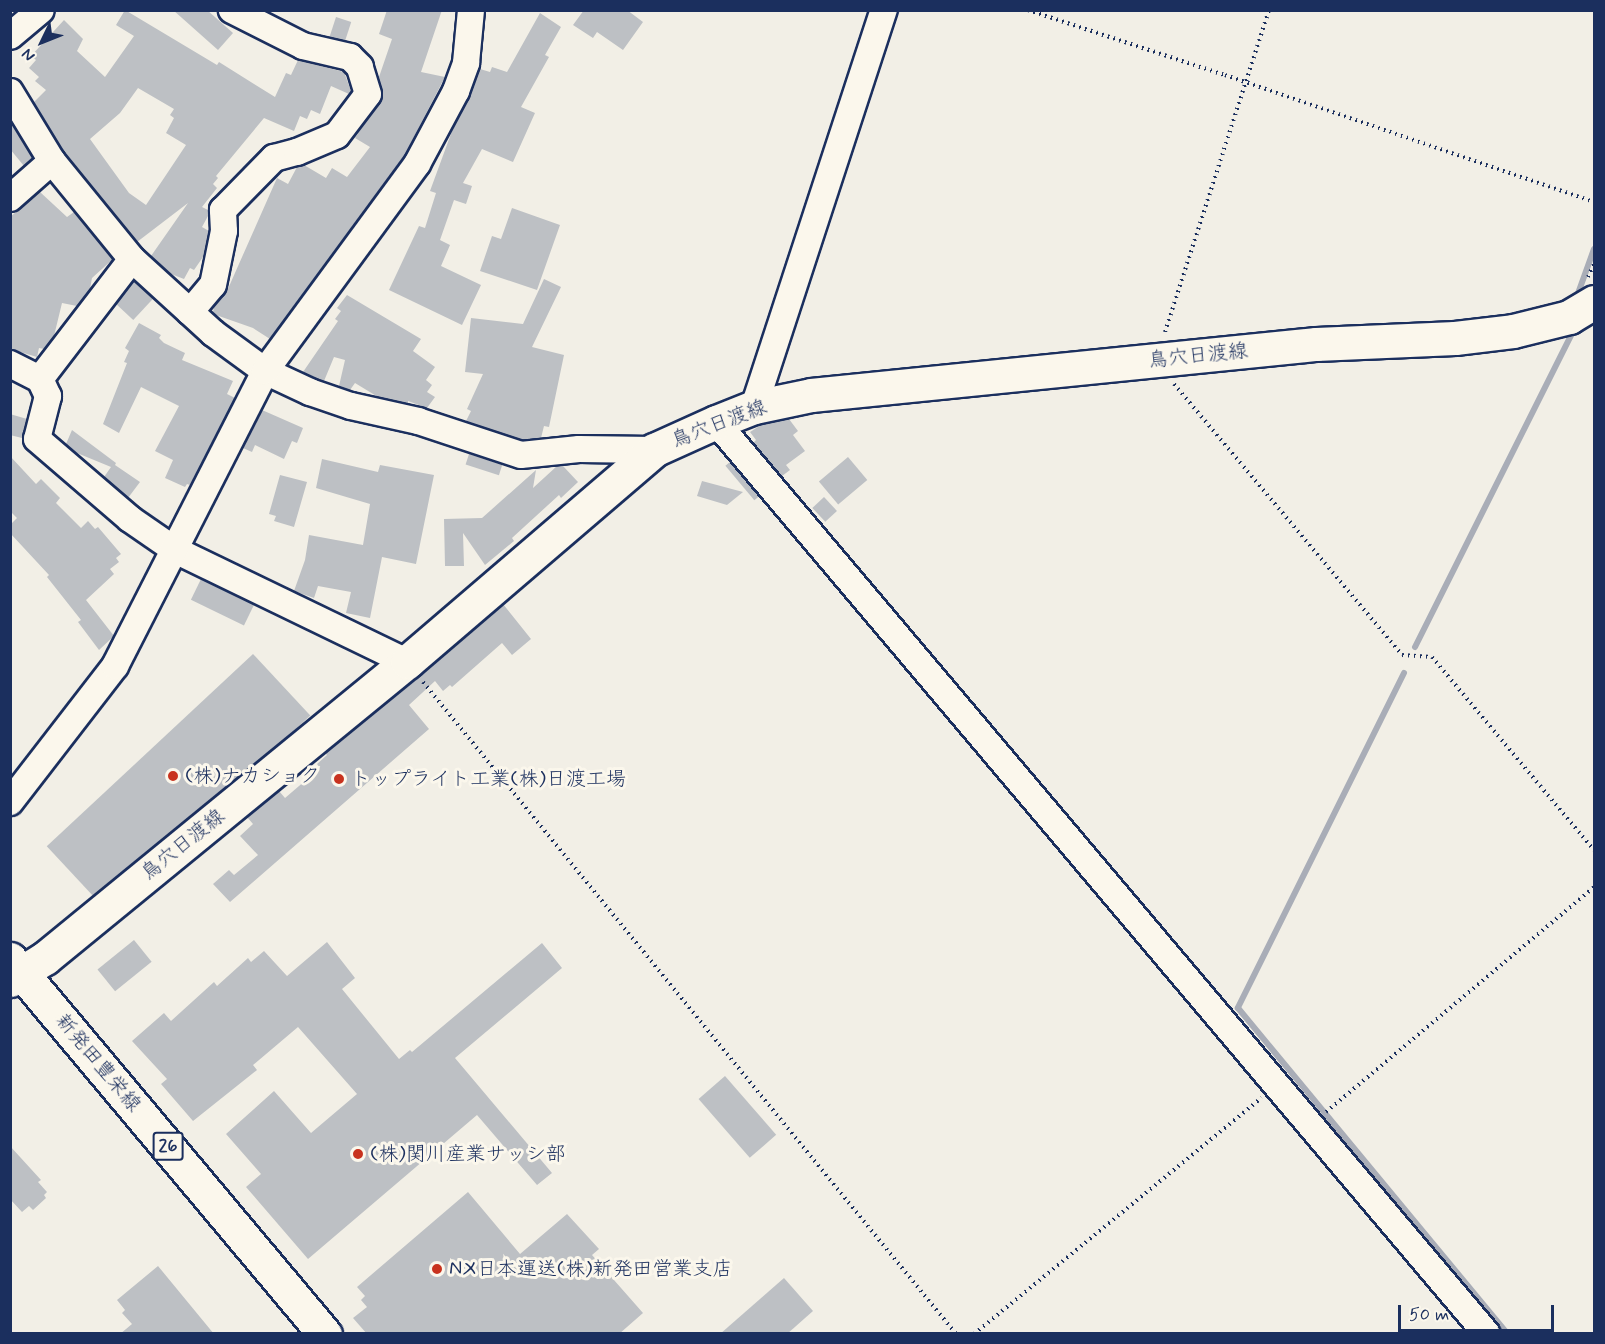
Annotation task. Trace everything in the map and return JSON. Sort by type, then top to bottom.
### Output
[{"type":"main road","name":"鳥穴日渡線","points":[[14,970],[54,950],[407,662],[654,450],[716,422],[754,407],[811,395],[1316,344],[1455,338],[1513,331],[1586,311]]},
{"type":"main road","name":"新発田豊栄線","points":[[14,970],[324,1334]]},
{"type":"street","points":[[10,36],[41,10]]},
{"type":"street","points":[[190,312],[213,285],[224,231],[223,210],[274,158],[297,152],[337,135],[368,94],[360,67],[350,57],[303,46],[232,10]]},
{"type":"street","points":[[10,802],[114,666],[265,370],[417,164],[456,91],[466,63],[471,10]]},
{"type":"street","points":[[754,407],[884,10]]},
{"type":"street","points":[[10,92],[52,161],[132,259],[213,333],[265,370],[310,392],[351,406],[418,421],[521,455],[579,449],[654,450]]},
{"type":"street","points":[[10,198],[52,161]]},
{"type":"street","points":[[40,379],[132,259]]},
{"type":"street","points":[[10,364],[40,379],[48,396],[37,440],[77,477],[175,550],[407,662]]},
{"type":"street","points":[[716,422],[1312,1124],[1487,1334]]},
{"type":"path","points":[[1028,10],[1594,202]]},
{"type":"path","points":[[1269,10],[1156,360],[1177,389],[1402,655],[1432,657],[1594,850]]},
{"type":"path","points":[[407,662],[956,1334]]},
{"type":"path","points":[[1312,1124],[1594,887]]},
{"type":"path","points":[[974,1334],[1277,1084]]},
{"type":"building","points":[[125,10],[217,65],[219,62],[275,97],[286,73],[291,75],[298,60],[344,72],[351,91],[349,94],[331,86],[320,114],[311,110],[307,119],[300,116],[294,131],[264,118],[216,176],[218,178],[213,184],[217,188],[202,207],[208,210],[208,216],[202,227],[209,231],[203,257],[194,270],[190,268],[184,279],[171,274],[151,256],[188,203],[137,242],[64,152],[34,102],[46,90],[35,81],[39,77],[29,68],[36,60],[31,56],[64,20],[83,39],[77,51],[105,77],[134,36],[116,25]],"holes":[[[138,88],[174,109],[170,115],[174,118],[166,133],[186,145],[146,205],[129,193],[90,139],[120,113]]]},
{"type":"building","points":[[173,10],[207,10],[233,33],[218,50]]},
{"type":"building","points":[[387,10],[442,10],[421,72],[445,77],[404,156],[270,339],[253,328],[216,315],[213,312],[214,307],[227,291],[277,178],[288,184],[297,167],[304,165],[326,178],[332,168],[347,177],[370,147],[355,138],[383,97],[379,77],[392,39],[379,34]]},
{"type":"building","points":[[584,10],[627,10],[643,22],[623,50],[597,32],[593,38],[573,25]]},
{"type":"building","points":[[540,13],[561,27],[545,55],[549,57],[521,107],[535,113],[513,162],[482,149],[463,183],[472,186],[466,204],[454,200],[440,240],[450,245],[441,266],[481,285],[462,325],[389,290],[419,226],[425,228],[436,193],[430,191],[452,131],[469,98],[480,69],[490,72],[492,67],[507,72]]},
{"type":"building","points":[[336,17],[351,22],[345,42],[330,37]]},
{"type":"building","points":[[12,124],[33,158],[24,166],[10,149]]},
{"type":"building","points":[[40,192],[67,217],[74,212],[113,259],[92,278],[90,289],[77,306],[62,303],[54,336],[44,349],[39,348],[37,357],[10,349],[10,217]]},
{"type":"building","points":[[512,208],[560,225],[537,290],[480,271],[492,236],[501,239]]},
{"type":"building","points":[[544,279],[561,287],[532,347],[564,355],[549,427],[544,426],[541,438],[523,440],[466,421],[471,411],[467,409],[483,374],[465,372],[471,318],[523,324]]},
{"type":"building","points":[[134,281],[153,299],[133,320],[114,302]]},
{"type":"building","points":[[347,295],[421,339],[413,351],[435,367],[426,380],[432,385],[427,392],[435,397],[427,408],[408,401],[408,403],[378,397],[355,383],[350,390],[339,386],[345,360],[334,357],[324,381],[303,372],[338,321],[335,319],[341,311],[337,308]]},
{"type":"building","points":[[139,323],[161,335],[159,338],[164,343],[185,353],[182,360],[233,381],[227,394],[235,398],[190,485],[187,484],[185,487],[165,478],[173,460],[155,451],[179,406],[141,387],[119,433],[103,424],[127,363],[124,362],[129,351],[125,348]]},
{"type":"building","points":[[262,410],[303,428],[297,443],[292,441],[284,459],[255,445],[252,452],[243,448]]},
{"type":"building","points":[[10,414],[27,419],[22,438],[10,435]]},
{"type":"building","points":[[789,419],[798,431],[793,435],[805,451],[786,465],[790,470],[782,476],[753,443],[756,440],[750,432],[761,425]]},
{"type":"building","points":[[72,430],[140,482],[128,498],[104,477],[111,467],[77,453],[66,444]]},
{"type":"building","points":[[469,454],[502,465],[499,475],[466,464]]},
{"type":"building","points":[[10,456],[36,484],[41,479],[60,498],[56,503],[81,528],[88,521],[95,529],[98,527],[121,554],[116,558],[119,562],[110,569],[114,574],[86,600],[114,636],[99,650],[78,622],[81,620],[47,577],[49,575],[10,533],[10,525],[17,518],[10,511]]},
{"type":"building","points":[[848,457],[867,480],[838,504],[819,481]]},
{"type":"building","points":[[322,459],[378,472],[380,465],[434,475],[416,564],[382,557],[370,618],[346,613],[351,592],[318,586],[314,598],[294,591],[305,560],[309,535],[363,545],[370,504],[316,488]]},
{"type":"building","points":[[730,462],[759,496],[754,500],[725,466]]},
{"type":"building","points":[[557,466],[563,466],[578,482],[561,498],[559,495],[512,538],[514,541],[485,565],[463,533],[464,566],[445,566],[444,519],[482,518],[536,470],[533,488]]},
{"type":"building","points":[[280,475],[307,482],[294,527],[274,521],[276,516],[269,514]]},
{"type":"building","points":[[702,481],[743,492],[727,505],[697,496]]},
{"type":"building","points":[[824,497],[837,511],[825,522],[812,508]]},
{"type":"building","points":[[201,579],[254,605],[244,626],[191,600]]},
{"type":"building","name":"トップライト工業(株)日渡工場","points":[[503,604],[531,639],[512,655],[502,643],[452,687],[450,685],[443,691],[435,681],[409,705],[429,729],[230,902],[213,884],[229,870],[234,875],[258,855],[240,836],[253,824],[247,817],[279,791],[285,798],[320,768],[317,764],[327,755],[325,753]]},
{"type":"building","name":"(株)ナカショク","points":[[253,654],[310,715],[104,908],[47,846]]},
{"type":"building","points":[[134,940],[152,962],[115,991],[97,970]]},
{"type":"building","points":[[327,942],[355,978],[342,989],[399,1059],[410,1050],[412,1052],[542,943],[562,968],[455,1058],[552,1173],[537,1185],[477,1115],[308,1259],[246,1187],[261,1174],[226,1134],[274,1091],[311,1133],[357,1094],[298,1027],[253,1065],[257,1070],[193,1121],[161,1084],[167,1079],[132,1041],[164,1013],[171,1021],[214,982],[217,986],[248,958],[251,962],[264,951],[287,976]]},
{"type":"building","points":[[725,1076],[776,1135],[750,1158],[699,1099]]},
{"type":"building","points":[[10,1146],[41,1180],[38,1182],[47,1192],[44,1195],[46,1198],[33,1210],[29,1206],[22,1212],[10,1199]]},
{"type":"building","points":[[468,1192],[520,1254],[567,1214],[599,1249],[592,1255],[643,1313],[619,1334],[367,1334],[353,1318],[367,1307],[361,1300],[365,1296],[357,1287]]},
{"type":"building","points":[[158,1266],[214,1334],[120,1334],[132,1324],[122,1313],[125,1310],[117,1300]]},
{"type":"building","points":[[784,1278],[813,1311],[787,1334],[720,1334]]},
{"type":"waterway","points":[[1576,299],[1594,249]]},
{"type":"waterway","points":[[1415,647],[1571,335],[1570,325]]},
{"type":"waterway","points":[[1404,673],[1238,1008],[1508,1334]]},
{"type":"place","name":"(株)ナカショク","points":[[173,776]]},
{"type":"place","name":"トップライト工業(株)日渡工場","points":[[339,779]]},
{"type":"place","name":"(株)関川産業サッシ部","points":[[358,1154]]},
{"type":"place","name":"NX日本運送(株)新発田営業支店","points":[[437,1269]]}]
